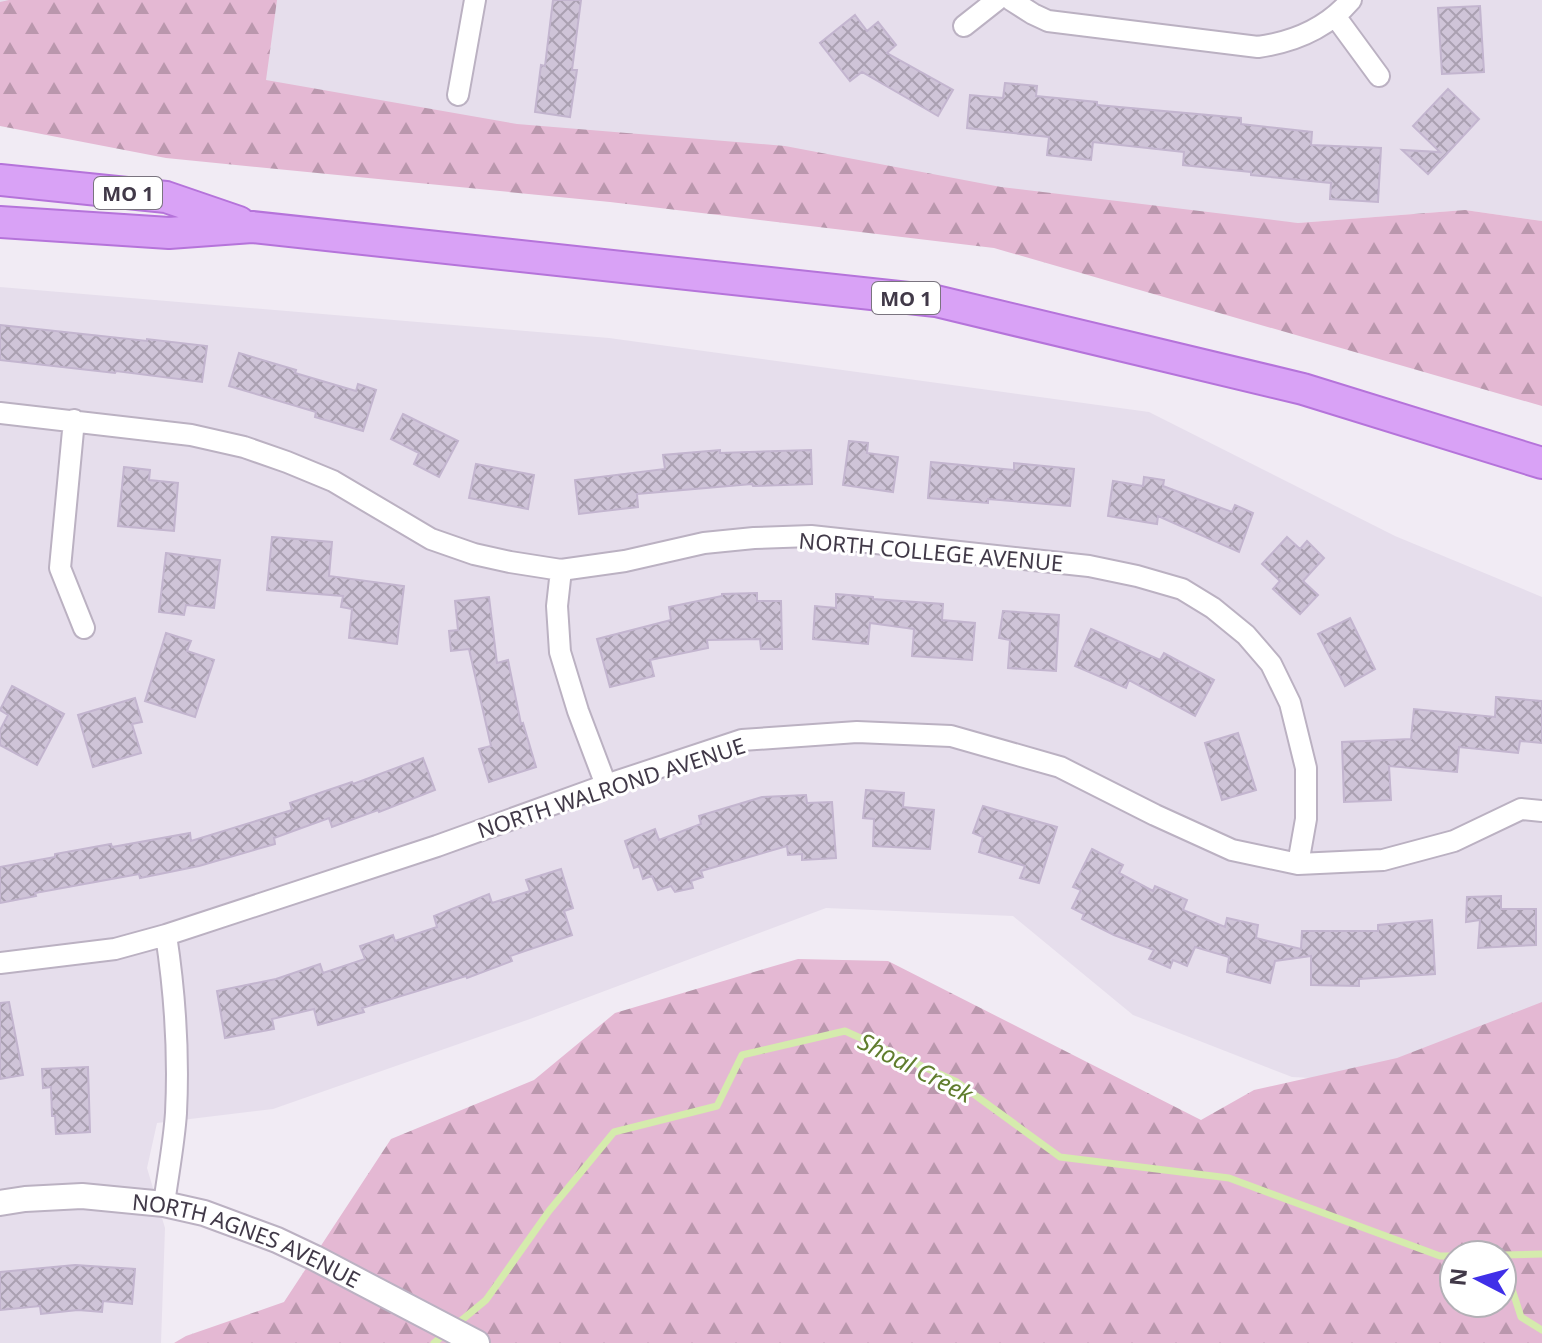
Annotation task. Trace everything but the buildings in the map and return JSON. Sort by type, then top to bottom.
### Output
[{"type":"main road","name":"MO 1","points":[[0,180],[166,197],[252,227]]},
{"type":"main road","name":"MO 1","points":[[0,222],[169,233],[252,227],[936,301],[1303,389],[1542,463]]},
{"type":"street","points":[[458,95],[475,0]]},
{"type":"street","points":[[964,26],[997,0]]},
{"type":"street","points":[[1011,0],[1048,21],[1258,47],[1292,40],[1322,26],[1351,0]]},
{"type":"street","points":[[1335,16],[1379,76]]},
{"type":"street","name":"NORTH COLLEGE AVENUE","points":[[0,413],[191,435],[244,447],[333,481],[431,539],[498,560],[561,570],[625,561],[704,543],[811,536],[1089,566],[1182,589],[1213,608],[1246,635],[1271,664],[1290,703],[1306,768],[1306,819],[1298,864]]},
{"type":"street","points":[[74,420],[60,568],[84,628]]},
{"type":"street","points":[[561,570],[557,606],[560,652],[606,785]]},
{"type":"street","name":"NORTH WALROND AVENUE","points":[[0,963],[115,949],[166,935],[437,846],[742,740],[857,732],[951,736],[1060,767],[1232,850],[1298,864],[1383,860],[1454,841],[1521,809],[1542,811]]},
{"type":"street","points":[[164,1204],[176,1115],[177,1046],[173,977],[166,935]]},
{"type":"street","name":"NORTH AGNES AVENUE","points":[[0,1203],[82,1196],[164,1204],[204,1213],[277,1240],[315,1258],[477,1343]]},
{"type":"shaded area","points":[[0,0],[1542,0],[1542,221],[1465,210],[1298,223],[0,107]]},
{"type":"shaded area","points":[[0,287],[609,338],[1149,412],[1395,536],[1542,597],[1542,1090],[1292,1077],[1133,1015],[1013,916],[826,908],[530,1019],[273,1109],[157,1123],[147,1168],[165,1228],[161,1343],[0,1343]]},
{"type":"green space","points":[[277,0],[266,80],[517,124],[785,146],[1001,187],[1298,223],[1465,210],[1542,221],[1542,406],[994,248],[610,202],[166,158],[0,126],[0,2]]},
{"type":"green space","points":[[798,959],[888,961],[1201,1120],[1254,1090],[1397,1058],[1542,1002],[1542,1343],[174,1343],[284,1302],[391,1139],[534,1080],[615,1013]]},
{"type":"waterway","name":"Shoal Creek","points":[[434,1343],[486,1300],[549,1211],[614,1132],[717,1106],[742,1055],[845,1031],[957,1082],[1060,1157],[1229,1178],[1438,1255]]},
{"type":"waterway","name":"Shoal Creek","points":[[1518,1255],[1542,1254]]},
{"type":"waterway","points":[[1518,1308],[1521,1317],[1542,1330]]}]
